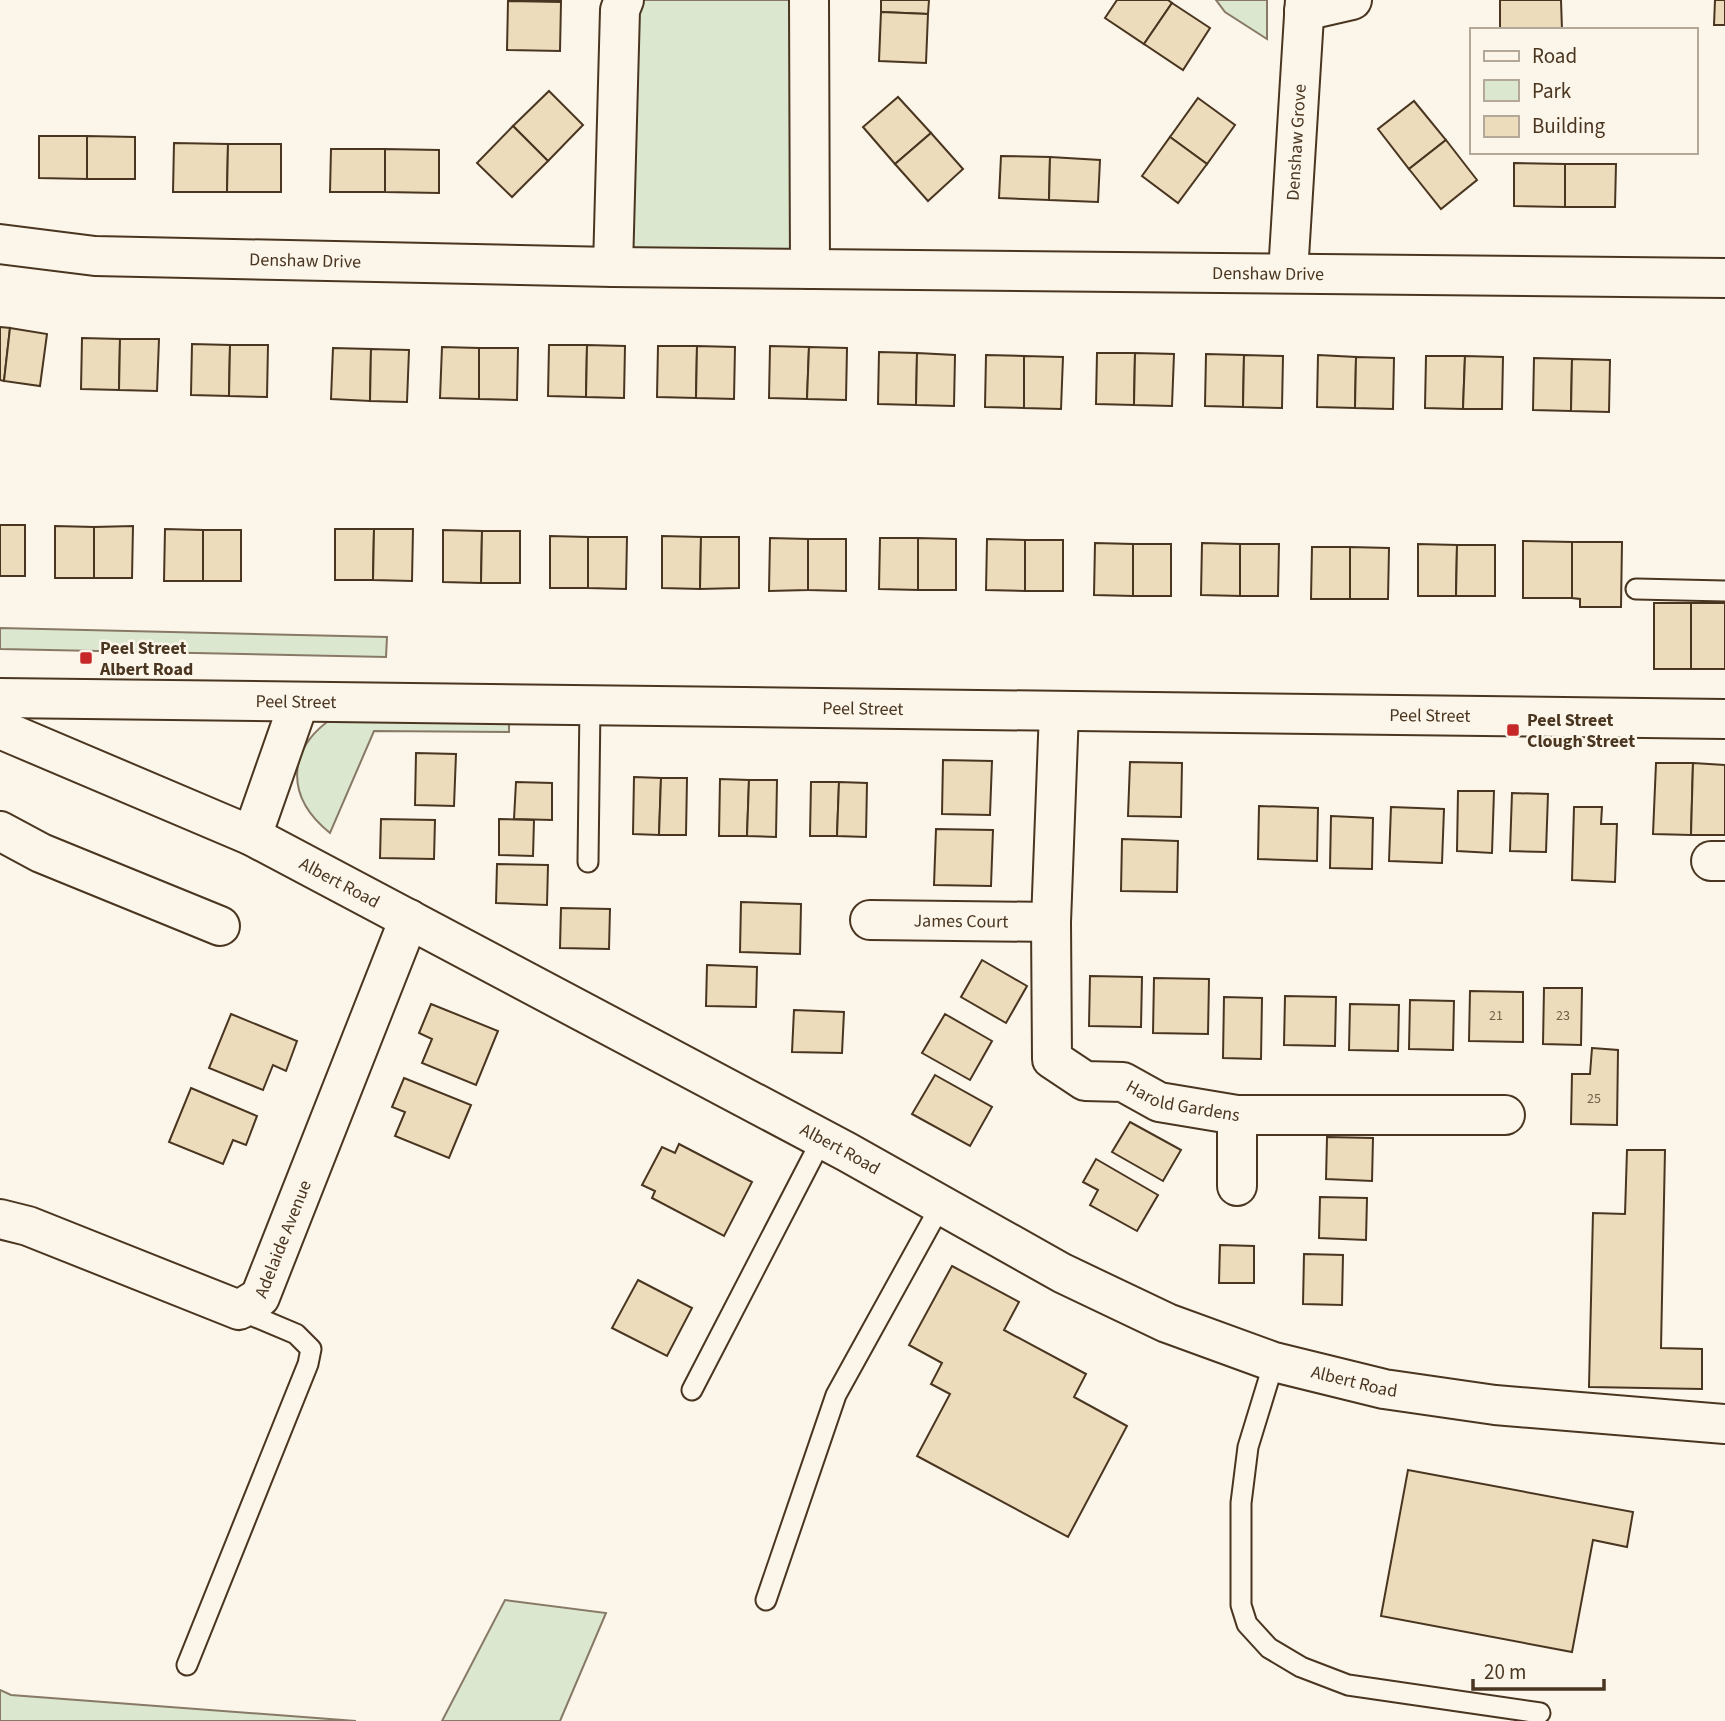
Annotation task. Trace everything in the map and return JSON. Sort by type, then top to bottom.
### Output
[{"type":"street","points":[[613,268],[620,10],[624,0]]},
{"type":"street","points":[[809,0],[810,269]]},
{"type":"street","name":"Denshaw Grove","points":[[1289,273],[1304,5],[1352,0]]},
{"type":"street","name":"Denshaw Drive","points":[[0,243],[95,257],[613,268],[1725,278]]},
{"type":"street","name":"Peel Street","points":[[0,698],[1725,719]]},
{"type":"street","points":[[251,836],[299,702]]},
{"type":"street","name":"Harold Gardens","points":[[1059,711],[1051,922],[1052,1059],[1085,1081],[1123,1082],[1159,1102],[1237,1115],[1505,1115]]},
{"type":"street","name":"Albert Road","points":[[0,729],[251,836],[822,1139],[1062,1273],[1167,1323],[1274,1362],[1384,1389],[1495,1405],[1725,1424]]},
{"type":"street","points":[[0,831],[41,853],[220,926]]},
{"type":"street","name":"Adelaide Avenue","points":[[0,1219],[28,1226],[239,1310],[260,1297],[409,919]]},
{"type":"street","name":"James Court","points":[[870,920],[1051,922]]},
{"type":"street","points":[[1237,1115],[1237,1186]]},
{"type":"lane","points":[[1636,589],[1725,591]]},
{"type":"lane","points":[[588,862],[590,705]]},
{"type":"lane","points":[[692,1390],[822,1139]]},
{"type":"lane","points":[[766,1600],[836,1395],[941,1205]]},
{"type":"lane","points":[[187,1665],[303,1377],[311,1349],[296,1334],[239,1310]]},
{"type":"lane","points":[[1274,1362],[1248,1447],[1241,1503],[1241,1605],[1247,1624],[1269,1648],[1301,1667],[1348,1685],[1540,1713]]},
{"type":"green space","points":[[624,0],[809,0],[810,269],[613,267]]},
{"type":"green space","points":[[1216,0],[1267,0],[1267,39],[1225,12]]},
{"type":"green space","points":[[0,628],[387,637],[386,657],[0,649]]},
{"type":"green space","points":[[509,714],[509,732],[374,731],[330,833],[315,819],[299,789],[297,774],[300,758],[318,730],[334,717]]},
{"type":"green space","points":[[505,1600],[606,1613],[560,1721],[442,1721]]},
{"type":"green space","points":[[0,1690],[11,1695],[356,1721],[0,1721]]},
{"type":"building","points":[[508,0],[561,0],[561,2]]},
{"type":"building","points":[[881,0],[929,0],[928,14],[881,12]]},
{"type":"building","points":[[1117,0],[1168,0],[1172,3],[1144,44],[1105,18]]},
{"type":"building","points":[[1500,0],[1561,0],[1562,28],[1500,28]]},
{"type":"building","points":[[1715,0],[1725,0],[1725,25],[1714,25]]},
{"type":"building","points":[[508,1],[561,2],[560,51],[507,50]]},
{"type":"building","points":[[1172,3],[1210,28],[1183,70],[1144,44]]},
{"type":"building","points":[[881,12],[928,14],[926,63],[879,61]]},
{"type":"building","points":[[549,91],[583,125],[548,161],[513,126]]},
{"type":"building","points":[[898,97],[931,133],[895,164],[863,127]]},
{"type":"building","points":[[1198,98],[1235,125],[1207,164],[1170,137]]},
{"type":"building","points":[[1414,101],[1446,140],[1409,169],[1378,129]]},
{"type":"building","points":[[513,126],[548,161],[512,197],[477,163]]},
{"type":"building","points":[[931,133],[963,169],[928,201],[895,164]]},
{"type":"building","points":[[39,136],[87,136],[87,179],[39,178]]},
{"type":"building","points":[[87,136],[135,137],[135,179],[87,179]]},
{"type":"building","points":[[1170,137],[1207,164],[1178,203],[1142,176]]},
{"type":"building","points":[[1446,140],[1477,180],[1441,209],[1409,169]]},
{"type":"building","points":[[174,143],[228,144],[227,192],[173,192]]},
{"type":"building","points":[[228,144],[281,144],[281,192],[227,192]]},
{"type":"building","points":[[331,149],[385,149],[385,192],[330,192]]},
{"type":"building","points":[[385,149],[439,150],[439,193],[385,192]]},
{"type":"building","points":[[1001,156],[1050,157],[1049,200],[999,198]]},
{"type":"building","points":[[1050,157],[1100,160],[1098,202],[1049,200]]},
{"type":"building","points":[[1514,163],[1565,164],[1565,207],[1514,206]]},
{"type":"building","points":[[1565,164],[1616,164],[1615,207],[1565,207]]},
{"type":"building","points":[[0,327],[10,328],[4,381],[0,380]]},
{"type":"building","points":[[10,328],[47,334],[40,386],[4,381]]},
{"type":"building","points":[[82,338],[120,339],[119,390],[81,389]]},
{"type":"building","points":[[120,339],[159,339],[157,391],[119,390]]},
{"type":"building","points":[[192,344],[230,345],[229,396],[191,395]]},
{"type":"building","points":[[230,345],[268,345],[267,397],[229,396]]},
{"type":"building","points":[[549,345],[587,345],[586,397],[548,396]]},
{"type":"building","points":[[587,345],[625,346],[624,398],[586,397]]},
{"type":"building","points":[[658,346],[697,346],[696,398],[657,397]]},
{"type":"building","points":[[697,346],[735,347],[734,399],[696,398]]},
{"type":"building","points":[[770,346],[809,347],[807,399],[769,398]]},
{"type":"building","points":[[442,347],[479,348],[479,399],[440,398]]},
{"type":"building","points":[[809,347],[847,348],[846,400],[807,399]]},
{"type":"building","points":[[333,348],[371,349],[370,401],[331,399]]},
{"type":"building","points":[[479,348],[518,348],[517,400],[479,399]]},
{"type":"building","points":[[371,349],[409,350],[407,402],[370,401]]},
{"type":"building","points":[[879,352],[917,353],[916,405],[878,404]]},
{"type":"building","points":[[917,353],[955,355],[954,406],[916,405]]},
{"type":"building","points":[[1097,353],[1135,353],[1134,405],[1096,404]]},
{"type":"building","points":[[1135,353],[1174,354],[1172,406],[1134,405]]},
{"type":"building","points":[[1206,354],[1244,355],[1243,407],[1205,406]]},
{"type":"building","points":[[986,355],[1024,356],[1024,408],[985,407]]},
{"type":"building","points":[[1244,355],[1283,356],[1282,408],[1243,407]]},
{"type":"building","points":[[1318,355],[1356,357],[1355,408],[1317,407]]},
{"type":"building","points":[[1024,356],[1063,357],[1061,409],[1024,408]]},
{"type":"building","points":[[1426,356],[1465,356],[1463,409],[1425,408]]},
{"type":"building","points":[[1465,356],[1503,357],[1502,409],[1463,409]]},
{"type":"building","points":[[1356,357],[1394,358],[1393,409],[1355,408]]},
{"type":"building","points":[[1534,358],[1572,359],[1571,411],[1533,410]]},
{"type":"building","points":[[1572,359],[1610,360],[1609,412],[1571,411]]},
{"type":"building","points":[[0,525],[25,525],[25,576],[0,576]]},
{"type":"building","points":[[55,526],[94,527],[94,578],[55,578]]},
{"type":"building","points":[[133,526],[132,578],[94,578],[94,527]]},
{"type":"building","points":[[165,529],[203,530],[203,581],[164,581]]},
{"type":"building","points":[[335,529],[374,529],[373,580],[335,580]]},
{"type":"building","points":[[374,529],[413,529],[412,581],[373,580]]},
{"type":"building","points":[[203,530],[241,530],[241,581],[203,581]]},
{"type":"building","points":[[443,530],[482,531],[481,583],[443,582]]},
{"type":"building","points":[[482,531],[520,531],[520,583],[481,583]]},
{"type":"building","points":[[550,536],[588,537],[588,588],[550,588]]},
{"type":"building","points":[[662,536],[701,537],[700,589],[662,588]]},
{"type":"building","points":[[588,537],[627,537],[626,589],[588,588]]},
{"type":"building","points":[[701,537],[739,537],[739,588],[700,589]]},
{"type":"building","points":[[770,538],[808,539],[808,590],[769,591]]},
{"type":"building","points":[[880,538],[918,538],[918,590],[879,589]]},
{"type":"building","points":[[918,538],[956,539],[956,590],[918,590]]},
{"type":"building","points":[[808,539],[846,539],[846,591],[808,590]]},
{"type":"building","points":[[987,539],[1025,540],[1025,591],[986,590]]},
{"type":"building","points":[[1025,540],[1063,540],[1063,591],[1025,591]]},
{"type":"building","points":[[1523,541],[1572,542],[1572,598],[1523,598]]},
{"type":"building","points":[[1572,542],[1622,542],[1621,607],[1580,607],[1580,599],[1572,598]]},
{"type":"building","points":[[1095,543],[1133,544],[1133,596],[1094,595]]},
{"type":"building","points":[[1202,543],[1240,544],[1240,596],[1201,595]]},
{"type":"building","points":[[1133,544],[1171,544],[1171,596],[1133,596]]},
{"type":"building","points":[[1240,544],[1279,544],[1278,596],[1240,596]]},
{"type":"building","points":[[1418,544],[1457,545],[1456,596],[1418,596]]},
{"type":"building","points":[[1457,545],[1495,545],[1495,596],[1456,596]]},
{"type":"building","points":[[1312,547],[1350,547],[1350,599],[1311,599]]},
{"type":"building","points":[[1350,547],[1389,548],[1388,599],[1350,599]]},
{"type":"building","points":[[1654,603],[1691,603],[1691,669],[1654,669]]},
{"type":"building","points":[[1691,603],[1725,603],[1725,669],[1691,669]]},
{"type":"building","points":[[416,753],[456,754],[454,806],[415,805]]},
{"type":"building","points":[[943,760],[992,761],[990,815],[942,814]]},
{"type":"building","points":[[1130,762],[1182,763],[1181,817],[1128,816]]},
{"type":"building","points":[[1656,763],[1693,763],[1691,835],[1653,834]]},
{"type":"building","points":[[1693,763],[1725,765],[1725,835],[1691,835]]},
{"type":"building","points":[[634,777],[661,778],[659,835],[633,834]]},
{"type":"building","points":[[661,778],[687,778],[686,835],[659,835]]},
{"type":"building","points":[[720,779],[749,780],[747,836],[719,836]]},
{"type":"building","points":[[749,780],[777,780],[776,837],[747,836]]},
{"type":"building","points":[[516,782],[552,783],[552,820],[514,819]]},
{"type":"building","points":[[811,782],[839,782],[837,836],[810,836]]},
{"type":"building","points":[[839,782],[867,783],[866,837],[837,836]]},
{"type":"building","points":[[1458,791],[1494,791],[1492,853],[1457,851]]},
{"type":"building","points":[[1512,793],[1548,794],[1546,852],[1510,851]]},
{"type":"building","points":[[1259,806],[1318,808],[1317,861],[1258,859]]},
{"type":"building","points":[[1391,807],[1444,809],[1442,863],[1389,861]]},
{"type":"building","points":[[1574,807],[1602,807],[1601,824],[1617,824],[1615,882],[1572,880]]},
{"type":"building","points":[[1331,816],[1373,818],[1372,869],[1330,868]]},
{"type":"building","points":[[381,819],[435,820],[434,859],[380,858]]},
{"type":"building","points":[[499,819],[534,820],[533,856],[499,855]]},
{"type":"building","points":[[936,829],[993,830],[991,886],[934,885]]},
{"type":"building","points":[[1122,839],[1178,841],[1177,892],[1121,891]]},
{"type":"building","points":[[497,864],[548,865],[547,905],[496,903]]},
{"type":"building","points":[[741,902],[801,904],[800,954],[740,952]]},
{"type":"building","points":[[561,908],[610,909],[609,949],[560,948]]},
{"type":"building","points":[[982,960],[1027,986],[1006,1023],[961,997]]},
{"type":"building","points":[[707,965],[757,967],[756,1007],[706,1006]]},
{"type":"building","points":[[1090,976],[1142,977],[1141,1027],[1089,1026]]},
{"type":"building","points":[[1154,978],[1209,979],[1208,1034],[1153,1033]]},
{"type":"building","points":[[1544,988],[1582,988],[1581,1045],[1543,1044]]},
{"type":"building","points":[[1470,991],[1523,992],[1523,1042],[1469,1041]]},
{"type":"building","points":[[1285,996],[1336,997],[1335,1046],[1284,1045]]},
{"type":"building","points":[[1224,997],[1262,998],[1261,1059],[1223,1058]]},
{"type":"building","points":[[1410,1000],[1454,1001],[1453,1050],[1409,1049]]},
{"type":"building","points":[[431,1004],[498,1031],[476,1085],[422,1063],[432,1039],[419,1033]]},
{"type":"building","points":[[1350,1004],[1399,1005],[1398,1051],[1349,1050]]},
{"type":"building","points":[[794,1010],[844,1012],[842,1053],[792,1052]]},
{"type":"building","points":[[231,1014],[297,1041],[286,1071],[273,1065],[263,1090],[209,1068]]},
{"type":"building","points":[[945,1014],[992,1041],[970,1080],[922,1053]]},
{"type":"building","points":[[1592,1048],[1618,1050],[1617,1125],[1571,1124],[1572,1074],[1590,1074]]},
{"type":"building","points":[[935,1075],[992,1107],[970,1146],[912,1114]]},
{"type":"building","points":[[404,1078],[471,1105],[449,1158],[395,1136],[405,1112],[392,1107]]},
{"type":"building","points":[[191,1088],[257,1116],[246,1145],[233,1140],[223,1164],[169,1142]]},
{"type":"building","points":[[1130,1122],[1181,1150],[1163,1181],[1112,1152]]},
{"type":"building","points":[[1327,1137],[1373,1138],[1372,1181],[1326,1179]]},
{"type":"building","points":[[679,1144],[752,1182],[724,1236],[652,1198],[655,1191],[642,1185],[662,1147],[675,1153]]},
{"type":"building","points":[[1627,1150],[1665,1150],[1661,1348],[1702,1349],[1702,1389],[1589,1387],[1593,1213],[1625,1214]]},
{"type":"building","points":[[1096,1159],[1158,1195],[1137,1231],[1090,1205],[1098,1190],[1083,1182]]},
{"type":"building","points":[[1320,1197],[1367,1198],[1366,1240],[1319,1238]]},
{"type":"building","points":[[1220,1245],[1254,1246],[1254,1283],[1219,1283]]},
{"type":"building","points":[[1304,1254],[1343,1255],[1342,1305],[1303,1304]]},
{"type":"building","points":[[952,1266],[1019,1302],[1004,1330],[1086,1374],[1074,1397],[1127,1426],[1068,1537],[917,1456],[950,1394],[931,1384],[942,1363],[909,1345]]},
{"type":"building","points":[[638,1280],[692,1308],[667,1356],[612,1328]]},
{"type":"building","points":[[1408,1470],[1633,1512],[1627,1547],[1593,1540],[1572,1652],[1381,1616]]},
{"type":"place","name":"Peel Street Albert Road","points":[[86,658]]},
{"type":"place","name":"Peel Street Clough Street","points":[[1513,730]]}]
